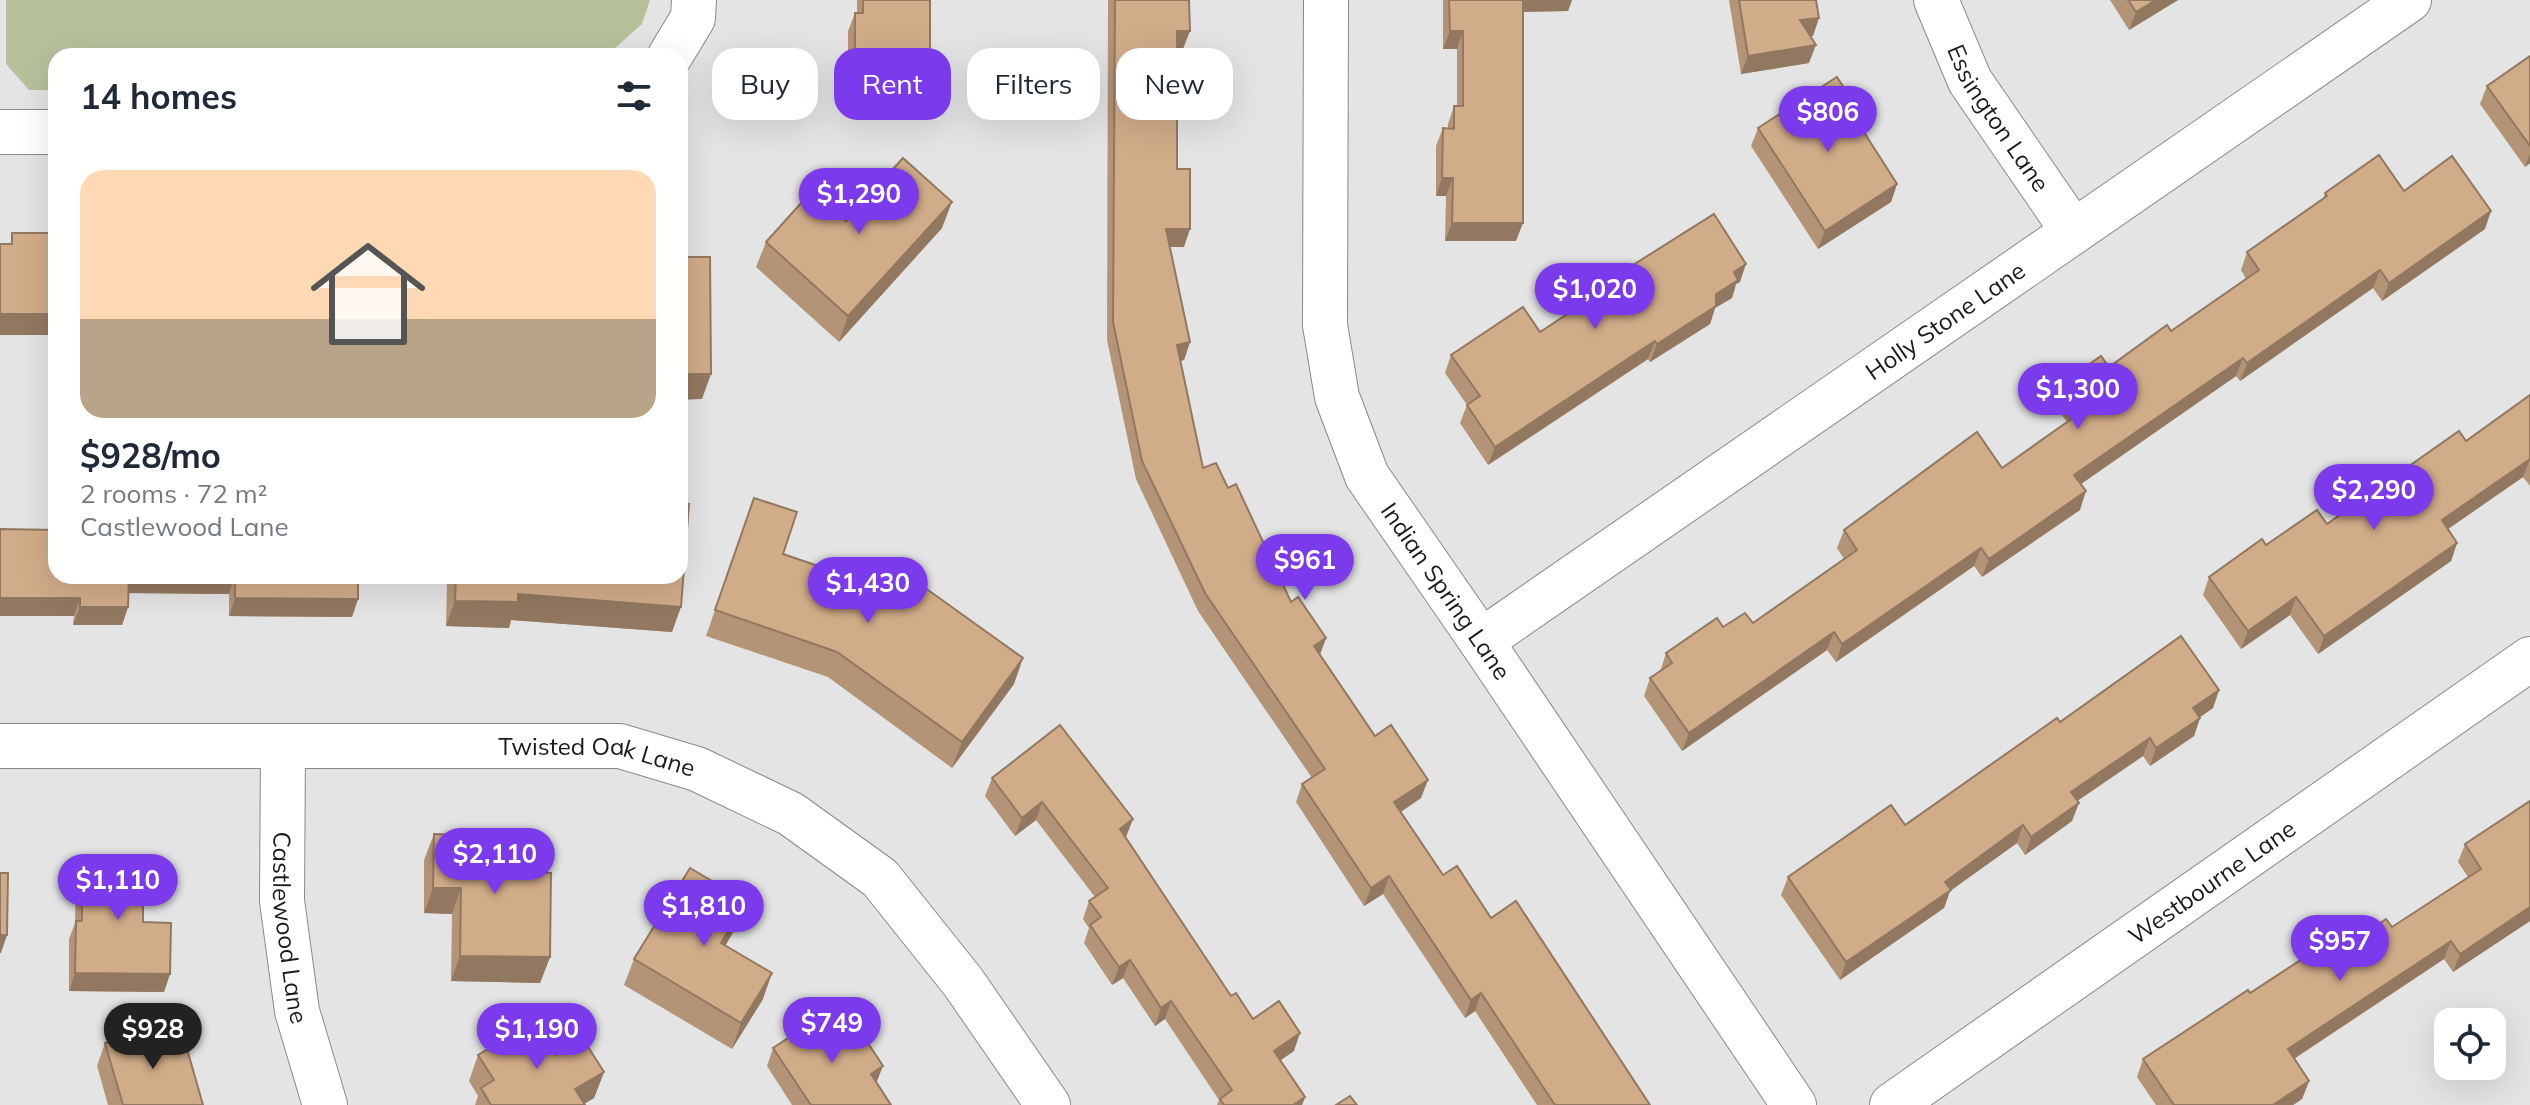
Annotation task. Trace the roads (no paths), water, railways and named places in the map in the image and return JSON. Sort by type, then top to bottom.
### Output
[{"type":"street","points":[[675,48],[693,18],[694,0]]},
{"type":"street","name":"Indian Spring Lane","points":[[1326,0],[1325,325],[1337,397],[1367,476],[1794,1105]]},
{"type":"street","name":"Essington Lane","points":[[1936,0],[1970,81],[2073,231]]},
{"type":"street","name":"Holly Stone Lane","points":[[1481,641],[2409,0]]},
{"type":"street","points":[[0,132],[48,132]]},
{"type":"street","name":"Westbourne Lane","points":[[1892,1105],[2530,659]]},
{"type":"street","name":"Twisted Oak Lane","points":[[0,746],[620,746],[697,769],[791,814],[880,878],[963,982],[1048,1105]]},
{"type":"street","name":"Castlewood Lane","points":[[283,746],[282,901],[297,1011],[325,1105]]}]
